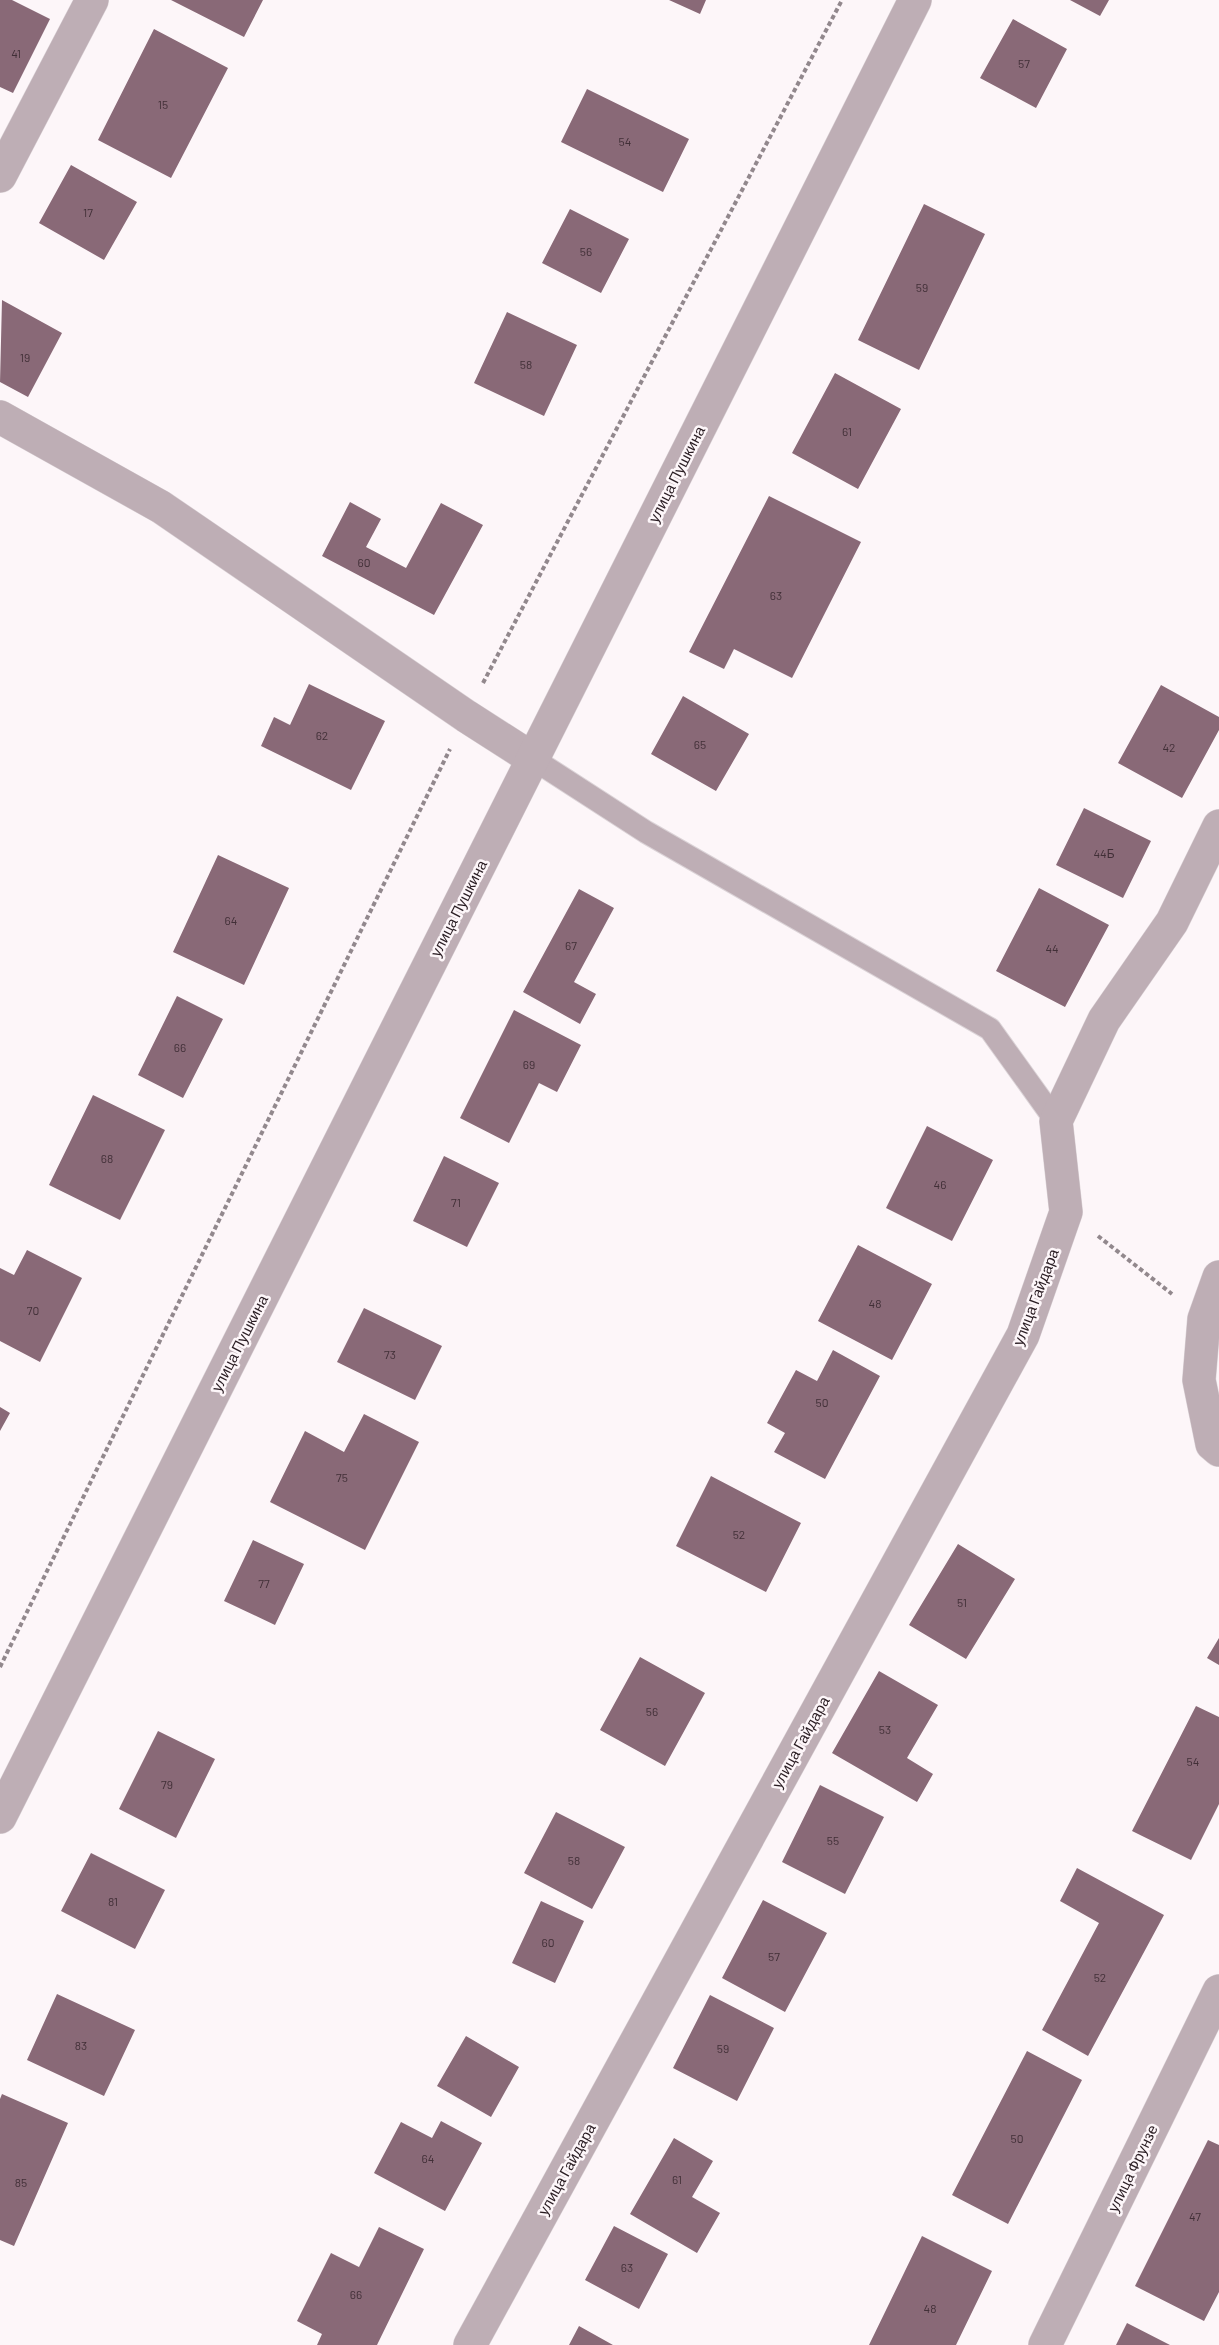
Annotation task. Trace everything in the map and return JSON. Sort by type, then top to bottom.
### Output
[{"type":"street","points":[[5,155],[93,0]]},
{"type":"street","name":"улица Пушкина","points":[[0,1817],[915,0]]},
{"type":"street","points":[[0,417],[161,507],[466,716],[533,759]]},
{"type":"street","points":[[1056,1120],[1104,1020],[1172,922],[1219,826]]},
{"type":"street","name":"улица Гайдара","points":[[470,2345],[1023,1335],[1066,1212],[1056,1120]]},
{"type":"street","points":[[1219,1277],[1204,1319],[1199,1380],[1212,1443],[1219,1450]]},
{"type":"street","name":"улица Фрунзе","points":[[1045,2345],[1219,1991]]},
{"type":"lane","points":[[533,759],[646,832],[990,1029],[1056,1120]]},
{"type":"path","points":[[0,1667],[466,716],[842,0]]},
{"type":"path","points":[[1066,1212],[1204,1319]]},
{"type":"building","points":[[0,0],[12,0],[50,19],[13,93],[0,87]]},
{"type":"building","points":[[171,0],[263,0],[244,37]]},
{"type":"building","points":[[669,0],[706,0],[700,14]]},
{"type":"building","points":[[1070,0],[1109,0],[1100,16]]},
{"type":"building","points":[[1013,19],[1067,49],[1036,108],[980,78]]},
{"type":"building","points":[[154,29],[228,68],[171,178],[98,140]]},
{"type":"building","points":[[587,89],[689,139],[663,192],[561,142]]},
{"type":"building","points":[[71,165],[137,202],[104,260],[39,223]]},
{"type":"building","points":[[924,204],[985,234],[919,370],[858,340]]},
{"type":"building","points":[[570,209],[629,239],[601,293],[542,263]]},
{"type":"building","points":[[2,300],[62,333],[28,397],[0,382]]},
{"type":"building","points":[[507,312],[577,345],[544,416],[474,383]]},
{"type":"building","points":[[835,373],[901,409],[858,489],[792,453]]},
{"type":"building","points":[[769,496],[861,542],[792,678],[734,649],[724,669],[689,652]]},
{"type":"building","points":[[350,502],[381,519],[366,547],[406,568],[441,503],[483,525],[434,615],[322,556]]},
{"type":"building","points":[[309,684],[385,721],[351,790],[261,746],[274,717],[290,725]]},
{"type":"building","points":[[1161,685],[1219,717],[1219,730],[1182,798],[1118,763]]},
{"type":"building","points":[[683,696],[749,734],[716,791],[651,754]]},
{"type":"building","points":[[1084,808],[1151,841],[1123,898],[1056,865]]},
{"type":"building","points":[[218,855],[289,888],[244,985],[173,952]]},
{"type":"building","points":[[1039,888],[1109,925],[1065,1007],[996,971]]},
{"type":"building","points":[[579,889],[614,908],[574,982],[596,994],[580,1024],[523,992]]},
{"type":"building","points":[[177,996],[223,1019],[183,1098],[138,1075]]},
{"type":"building","points":[[514,1010],[581,1045],[557,1092],[539,1083],[509,1143],[460,1118]]},
{"type":"building","points":[[93,1095],[165,1130],[120,1220],[49,1185]]},
{"type":"building","points":[[927,1126],[993,1160],[952,1241],[886,1208]]},
{"type":"building","points":[[444,1156],[499,1183],[467,1247],[413,1221]]},
{"type":"building","points":[[858,1245],[932,1284],[892,1360],[818,1321]]},
{"type":"building","points":[[27,1250],[82,1278],[40,1362],[0,1341],[0,1268],[14,1275]]},
{"type":"building","points":[[364,1308],[442,1346],[415,1400],[337,1362]]},
{"type":"building","points":[[833,1350],[880,1376],[825,1479],[774,1452],[785,1433],[767,1423],[796,1370],[817,1381]]},
{"type":"building","points":[[0,1407],[10,1413],[0,1431]]},
{"type":"building","points":[[364,1414],[419,1442],[365,1550],[270,1502],[305,1431],[344,1452]]},
{"type":"building","points":[[711,1476],[801,1523],[766,1592],[676,1546]]},
{"type":"building","points":[[253,1540],[304,1564],[275,1625],[224,1601]]},
{"type":"building","points":[[958,1544],[1015,1579],[966,1659],[909,1625]]},
{"type":"building","points":[[1219,1638],[1219,1665],[1207,1658]]},
{"type":"building","points":[[640,1657],[705,1693],[665,1766],[600,1730]]},
{"type":"building","points":[[879,1671],[938,1705],[907,1758],[933,1774],[917,1802],[832,1753]]},
{"type":"building","points":[[1196,1706],[1219,1717],[1219,1804],[1191,1860],[1132,1831]]},
{"type":"building","points":[[158,1731],[215,1759],[176,1838],[119,1809]]},
{"type":"building","points":[[820,1785],[884,1817],[845,1894],[782,1862]]},
{"type":"building","points":[[556,1812],[625,1847],[592,1909],[524,1873]]},
{"type":"building","points":[[91,1853],[165,1890],[135,1949],[61,1911]]},
{"type":"building","points":[[1077,1868],[1164,1915],[1088,2056],[1042,2030],[1099,1923],[1060,1901]]},
{"type":"building","points":[[763,1900],[827,1933],[785,2012],[722,1978]]},
{"type":"building","points":[[541,1901],[584,1921],[555,1983],[512,1963]]},
{"type":"building","points":[[57,1994],[135,2030],[104,2096],[27,2060]]},
{"type":"building","points":[[710,1995],[774,2028],[737,2101],[673,2068]]},
{"type":"building","points":[[466,2036],[519,2067],[491,2117],[437,2086]]},
{"type":"building","points":[[1027,2051],[1082,2080],[1008,2224],[952,2195]]},
{"type":"building","points":[[2,2094],[68,2123],[14,2246],[0,2240],[0,2099]]},
{"type":"building","points":[[441,2121],[482,2143],[445,2211],[374,2173],[401,2122],[432,2138]]},
{"type":"building","points":[[674,2138],[713,2161],[692,2197],[720,2213],[697,2253],[630,2214]]},
{"type":"building","points":[[1208,2140],[1219,2145],[1219,2292],[1204,2321],[1135,2286]]},
{"type":"building","points":[[614,2226],[668,2254],[639,2309],[585,2280]]},
{"type":"building","points":[[379,2227],[424,2249],[377,2345],[317,2345],[322,2334],[297,2321],[331,2253],[359,2267]]},
{"type":"building","points":[[922,2236],[992,2271],[956,2345],[869,2345]]},
{"type":"building","points":[[1127,2323],[1170,2345],[1116,2345]]},
{"type":"building","points":[[579,2326],[613,2345],[569,2345]]}]
